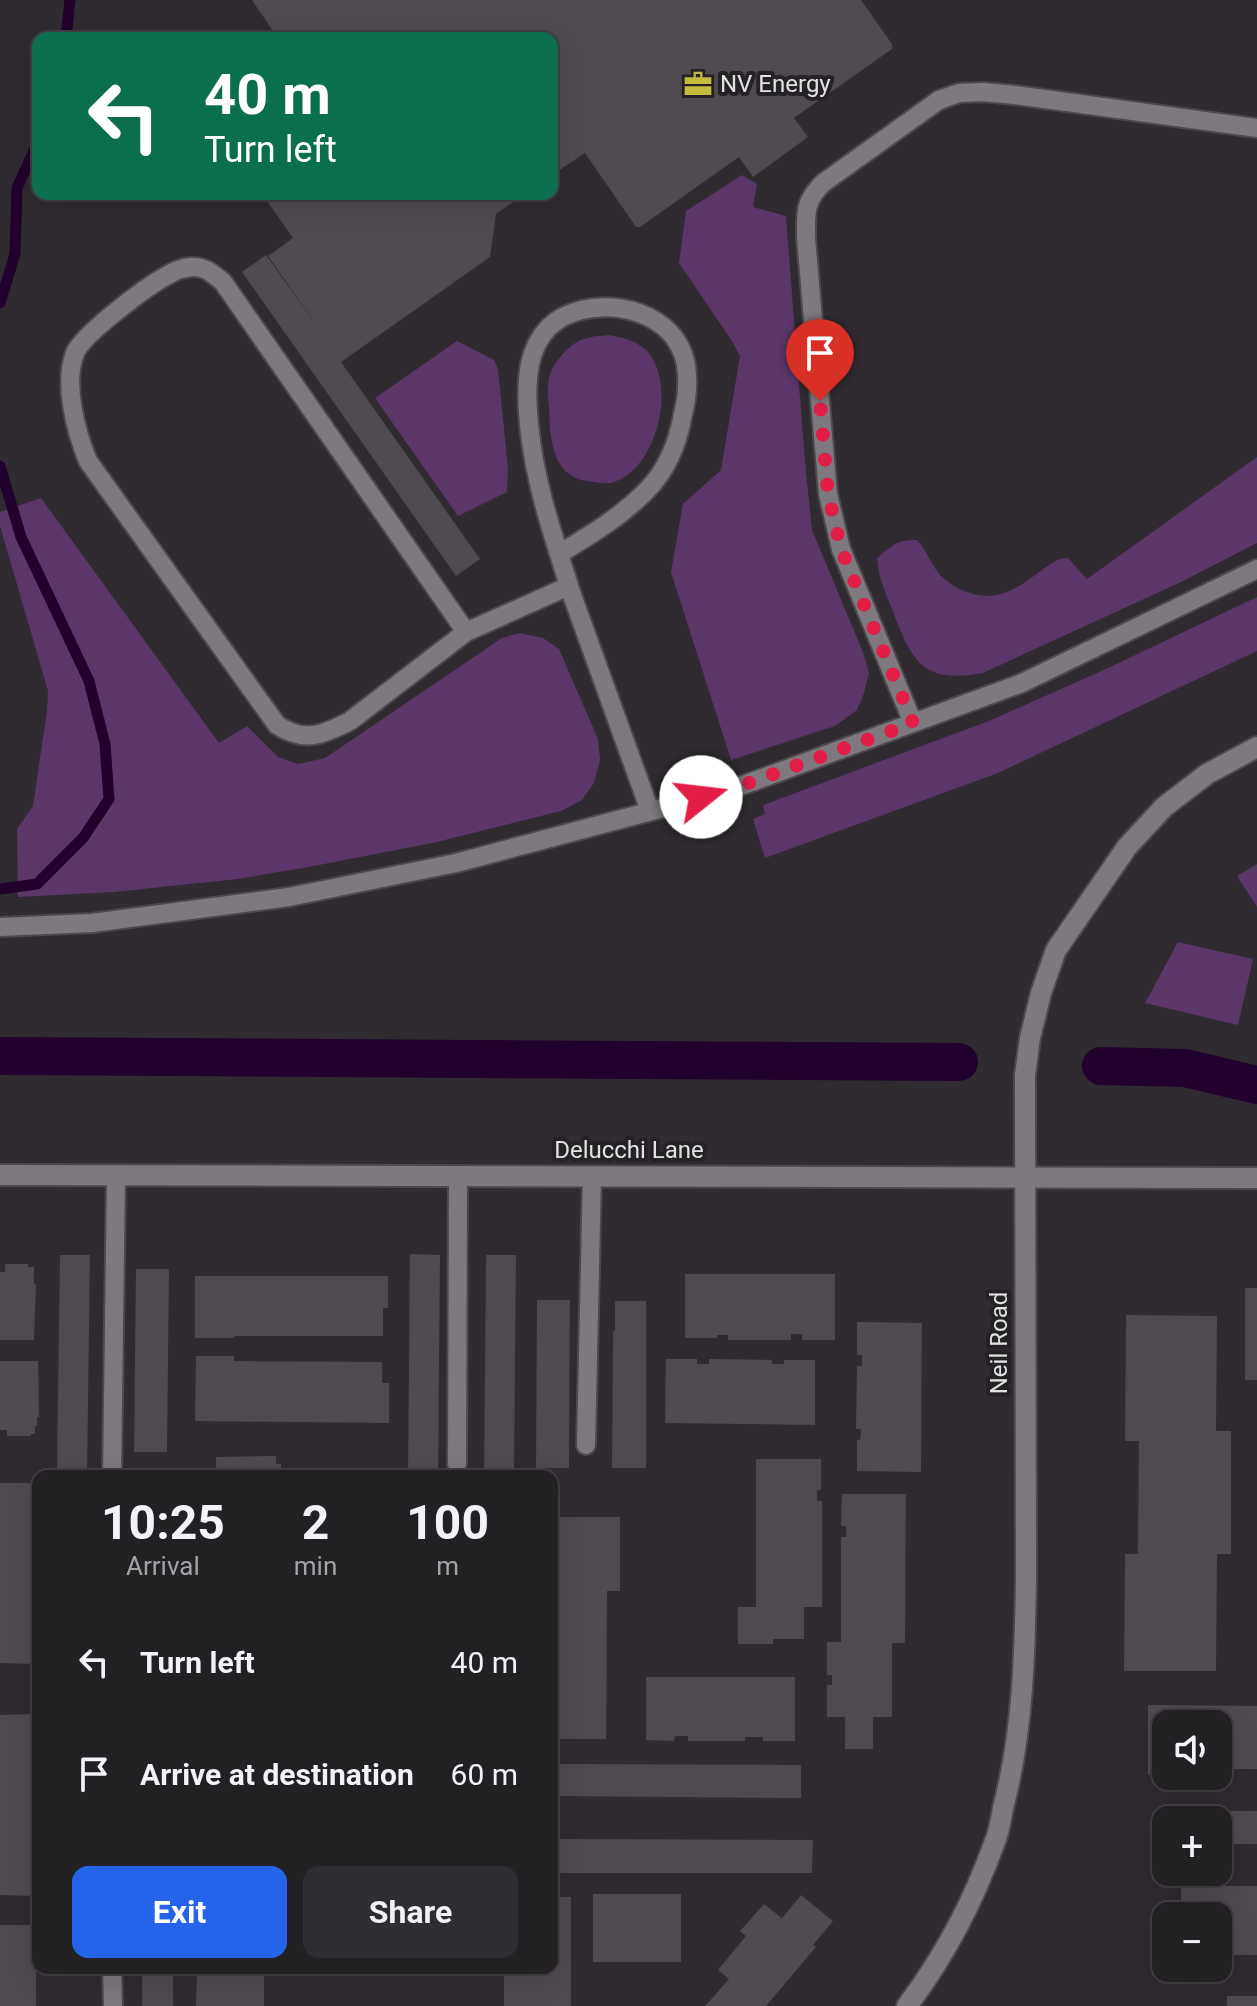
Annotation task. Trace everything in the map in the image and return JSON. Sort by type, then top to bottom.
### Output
[{"type":"street","name":"Neil Road","points":[[907,2006],[949,1944],[995,1843],[1020,1721],[1026,1576],[1025,1075],[1041,993],[1056,950],[1127,847],[1164,807],[1207,774],[1257,747]]},
{"type":"street","name":"Delucchi Lane","points":[[0,1175],[1257,1178]]},
{"type":"lane","points":[[913,723],[841,549],[828,494],[806,238],[806,211],[811,195],[904,124],[939,100],[959,93],[1015,95],[1257,128]]},
{"type":"lane","points":[[466,632],[223,282],[210,272],[201,267],[190,267],[168,274],[81,342],[74,355],[71,374],[72,408],[88,461],[277,725],[290,734],[306,737],[350,721],[466,632],[569,586]]},
{"type":"lane","points":[[559,554],[616,517],[649,489],[666,464],[678,437],[687,398],[686,369],[681,349],[667,329],[646,315],[614,307],[569,315],[549,326],[536,344],[529,366],[527,401],[532,457],[540,495],[569,586],[650,811]]},
{"type":"lane","points":[[0,927],[92,923],[289,897],[456,863],[727,791],[1022,683],[1257,569]]},
{"type":"lane","points":[[112,1470],[116,1175]]},
{"type":"lane","points":[[457,1464],[458,1176]]},
{"type":"lane","points":[[586,1445],[592,1176]]},
{"type":"lane","points":[[112,1974],[113,2006]]},
{"type":"shaded area","points":[[742,175],[757,184],[753,207],[786,216],[812,530],[869,673],[857,710],[835,726],[731,760],[671,572],[683,504],[721,470],[740,356],[679,263],[686,211]]},
{"type":"shaded area","points":[[610,335],[635,343],[648,352],[657,367],[661,405],[651,445],[640,462],[627,475],[606,483],[575,478],[559,463],[550,430],[548,388],[553,368],[574,344],[584,339]]},
{"type":"shaded area","points":[[457,341],[494,360],[498,369],[508,468],[507,492],[458,516],[375,398]]},
{"type":"shaded area","points":[[1257,457],[1257,543],[1181,582],[983,673],[963,676],[933,672],[914,657],[907,645],[885,592],[877,558],[895,544],[917,540],[944,579],[960,589],[979,595],[990,596],[1009,591],[1065,558],[1087,579]]},
{"type":"shaded area","points":[[41,498],[219,743],[247,726],[278,757],[298,764],[325,758],[502,638],[520,633],[543,638],[559,649],[598,739],[600,760],[594,783],[582,800],[561,811],[437,842],[238,879],[114,892],[18,897],[17,829],[33,806],[48,691],[0,526],[0,512]]},
{"type":"shaded area","points":[[1257,597],[1257,651],[998,773],[765,858],[753,819],[765,814],[763,805],[989,721]]},
{"type":"shaded area","points":[[1257,864],[1257,907],[1237,876]]},
{"type":"shaded area","points":[[1178,942],[1253,959],[1238,1025],[1145,1003]]},
{"type":"building","name":"NV Energy","points":[[252,0],[861,0],[892,44],[892,49],[794,118],[808,137],[753,177],[739,157],[636,227],[585,153],[558,171],[558,32],[273,31]]},
{"type":"building","points":[[266,200],[516,200],[496,214],[490,257],[341,362],[480,559],[456,576],[242,272],[266,255],[323,334],[268,256],[293,238]]},
{"type":"building","points":[[410,1254],[440,1255],[438,1470],[408,1470]]},
{"type":"building","points":[[60,1255],[90,1255],[87,1470],[57,1470]]},
{"type":"building","points":[[486,1255],[516,1255],[514,1470],[484,1470]]},
{"type":"building","points":[[5,1264],[34,1267],[34,1340],[0,1340],[0,1272],[5,1272]]},
{"type":"building","points":[[136,1269],[169,1269],[167,1452],[134,1452]]},
{"type":"building","points":[[685,1274],[835,1274],[835,1340],[802,1340],[802,1334],[791,1334],[791,1340],[728,1340],[728,1335],[685,1338]]},
{"type":"building","points":[[195,1276],[388,1276],[388,1308],[383,1308],[383,1336],[195,1338]]},
{"type":"building","points":[[1245,1288],[1257,1288],[1257,1380],[1245,1380]]},
{"type":"building","points":[[537,1300],[570,1300],[569,1468],[536,1468]]},
{"type":"building","points":[[615,1301],[646,1301],[646,1468],[612,1468]]},
{"type":"building","points":[[1126,1315],[1217,1316],[1216,1431],[1231,1431],[1231,1554],[1217,1554],[1216,1671],[1124,1671],[1125,1554],[1138,1554],[1139,1441],[1125,1441]]},
{"type":"building","points":[[857,1322],[922,1323],[921,1472],[857,1471],[857,1440],[860,1440],[861,1429],[856,1429],[857,1366],[862,1366],[862,1355],[857,1355]]},
{"type":"building","points":[[196,1356],[234,1356],[234,1361],[382,1362],[382,1383],[389,1383],[389,1423],[195,1421]]},
{"type":"building","points":[[666,1359],[697,1359],[697,1364],[709,1364],[709,1359],[772,1360],[772,1364],[784,1364],[784,1360],[815,1360],[815,1425],[665,1423]]},
{"type":"building","points":[[0,1361],[38,1361],[39,1417],[35,1434],[31,1436],[7,1436],[7,1430],[0,1430]]},
{"type":"building","points":[[276,1456],[276,1464],[281,1464],[281,1470],[216,1470],[216,1457]]},
{"type":"building","points":[[756,1459],[821,1459],[821,1490],[817,1490],[817,1501],[822,1501],[822,1607],[804,1607],[804,1639],[773,1639],[773,1644],[738,1644],[738,1607],[756,1607]]},
{"type":"building","points":[[0,1483],[32,1483],[32,1664],[0,1663]]},
{"type":"building","points":[[842,1494],[906,1494],[905,1643],[892,1643],[892,1717],[873,1717],[873,1749],[845,1749],[845,1717],[827,1717],[827,1685],[832,1685],[832,1675],[827,1675],[827,1642],[841,1642],[841,1537],[846,1537],[846,1526],[841,1526]]},
{"type":"building","points":[[558,1517],[620,1517],[620,1591],[607,1591],[606,1739],[558,1739]]},
{"type":"building","points":[[646,1677],[795,1677],[795,1741],[763,1741],[763,1737],[745,1737],[745,1741],[688,1741],[688,1736],[675,1736],[674,1741],[646,1740]]},
{"type":"building","points":[[1148,1705],[1257,1706],[1257,1769],[1232,1769],[1232,1710],[1152,1710],[1152,1775],[1148,1775]]},
{"type":"building","points":[[32,1714],[32,1896],[0,1895],[0,1715]]},
{"type":"building","points":[[558,1764],[801,1765],[801,1798],[558,1796]]},
{"type":"building","points":[[1232,1811],[1257,1811],[1257,1844],[1232,1844]]},
{"type":"building","points":[[558,1839],[813,1840],[812,1873],[558,1873]]},
{"type":"building","points":[[1181,1886],[1257,1886],[1257,1955],[1232,1955],[1232,1902],[1181,1902]]},
{"type":"building","points":[[593,1894],[681,1894],[681,1962],[593,1962]]},
{"type":"building","points":[[801,1895],[833,1921],[813,1945],[816,1947],[766,2006],[705,2006],[729,1979],[718,1970],[746,1936],[740,1931],[764,1904],[782,1918]]},
{"type":"building","points":[[558,1897],[571,1897],[571,2006],[504,2006],[504,1974],[558,1974]]},
{"type":"building","points":[[0,1925],[32,1925],[32,1974],[36,1974],[36,2006],[0,2006]]},
{"type":"building","points":[[142,1974],[173,1974],[173,2006],[142,2006]]},
{"type":"building","points":[[197,1974],[264,1974],[264,2006],[196,2006]]},
{"type":"building","points":[[1227,1996],[1257,1996],[1257,2006],[1227,2006]]},
{"type":"waterway","points":[[67,32],[70,0]]},
{"type":"waterway","points":[[0,303],[15,254],[17,188],[32,155]]},
{"type":"waterway","points":[[0,466],[21,537],[89,681],[105,744],[109,799],[83,838],[37,884],[0,889]]},
{"type":"waterway","points":[[0,1056],[959,1062]]},
{"type":"waterway","points":[[1101,1066],[1185,1068],[1257,1085]]},
{"type":"place","name":"NV Energy","points":[[698,84]]},
{"type":"route","points":[[701,797],[727,791],[913,723],[841,549],[828,494],[820,401]]}]
